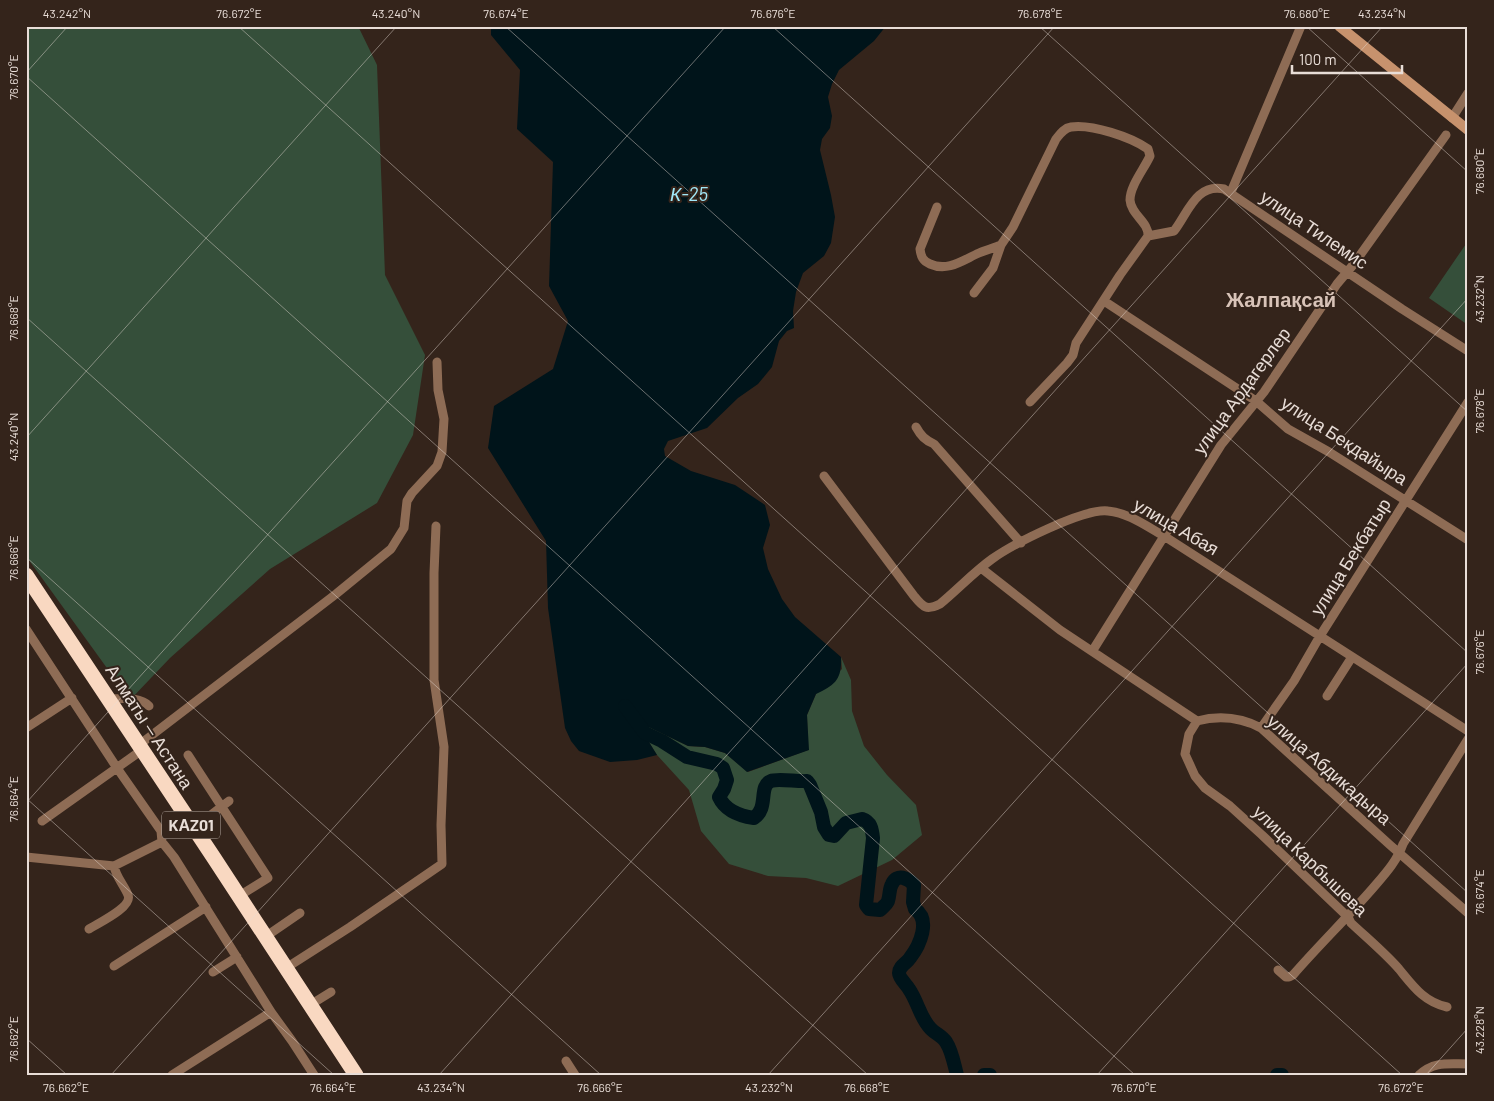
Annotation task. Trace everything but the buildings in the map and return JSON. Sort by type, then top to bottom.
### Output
[{"type":"highway","name":"Алматы — Астана","points":[[26,575],[356,1075]]},
{"type":"street","points":[[1231,192],[1301,26]]},
{"type":"street","points":[[1340,26],[1468,130]]},
{"type":"street","points":[[1452,118],[1468,93]]},
{"type":"street","points":[[974,293],[993,268],[1001,245],[1013,228],[1056,139],[1064,130],[1070,127],[1081,127],[1105,131],[1148,149],[1150,156],[1133,188],[1130,199],[1134,211],[1147,228],[1148,236],[1076,343],[1073,354],[1067,363],[1030,402]]},
{"type":"street","name":"улица Ардагерлер","points":[[1093,650],[1221,444],[1284,363],[1446,135]]},
{"type":"street","name":"улица Тилемис","points":[[1148,236],[1174,231],[1199,194],[1204,190],[1219,188],[1231,192],[1402,309],[1468,351]]},
{"type":"street","points":[[937,207],[920,249],[924,260],[928,264],[950,267],[1001,245]]},
{"type":"street","name":"улица Бекдайыра","points":[[1104,301],[1256,401],[1288,429],[1329,452],[1468,540]]},
{"type":"street","points":[[42,821],[117,768],[140,747],[391,549],[404,528],[407,500],[437,466],[442,452],[444,419],[438,390],[437,362]]},
{"type":"street","name":"улица Бекбатыр","points":[[1261,728],[1294,681],[1320,636],[1468,402]]},
{"type":"street","points":[[916,427],[922,437],[927,442],[934,444],[1021,542]]},
{"type":"street","name":"улица Абая","points":[[824,476],[923,606],[932,608],[940,604],[994,558],[1021,542],[1064,522],[1093,512],[1106,510],[1125,515],[1164,536],[1468,730]]},
{"type":"street","points":[[286,968],[442,864],[441,825],[444,747],[434,680],[436,526]]},
{"type":"street","points":[[981,568],[1060,630],[1093,650],[1197,721]]},
{"type":"street","points":[[26,629],[117,768],[161,831],[162,842],[174,857],[271,1012],[292,1040],[314,1075]]},
{"type":"street","points":[[1327,696],[1352,657]]},
{"type":"street","points":[[26,728],[72,698]]},
{"type":"street","points":[[108,699],[139,700],[146,702],[149,706]]},
{"type":"street","name":"улица Абдикадыра","points":[[1197,721],[1216,716],[1232,717],[1247,721],[1261,728],[1468,913]]},
{"type":"street","name":"улица Карбышева","points":[[1197,721],[1188,734],[1185,754],[1195,776],[1205,788],[1230,806],[1348,917],[1351,923],[1421,994],[1433,1003],[1447,1007]]},
{"type":"street","points":[[1278,970],[1286,977],[1291,977],[1348,917],[1388,870],[1400,854],[1403,844],[1468,739]]},
{"type":"street","points":[[188,756],[226,803],[268,878],[239,896]]},
{"type":"street","points":[[161,831],[190,822],[226,803]]},
{"type":"street","points":[[26,857],[114,866],[162,842]]},
{"type":"street","points":[[89,929],[124,907],[128,901],[128,896],[114,866]]},
{"type":"street","points":[[114,966],[206,907]]},
{"type":"street","points":[[265,937],[300,913]]},
{"type":"street","points":[[213,972],[237,957]]},
{"type":"street","points":[[310,1005],[331,992]]},
{"type":"street","points":[[172,1075],[271,1012]]},
{"type":"street","points":[[566,1061],[575,1075]]},
{"type":"street","points":[[1419,1075],[1435,1064],[1468,1064]]},
{"type":"green space","points":[[26,26],[358,26],[377,65],[385,275],[425,355],[413,435],[377,503],[270,569],[170,658],[130,700],[26,556]]},
{"type":"green space","points":[[1468,241],[1468,325],[1429,298]]},
{"type":"green space","points":[[841,657],[851,680],[852,711],[864,746],[887,775],[916,805],[922,835],[892,860],[838,886],[806,878],[768,876],[729,864],[701,831],[689,790],[657,755],[635,720],[688,746],[705,747],[725,753],[748,772],[808,750],[807,715],[816,694],[842,669]]},
{"type":"water","name":"К-25","points":[[491,26],[886,26],[874,41],[839,70],[828,97],[832,116],[830,128],[822,139],[820,150],[835,217],[831,243],[824,256],[803,273],[796,292],[793,311],[794,328],[787,331],[779,341],[772,367],[758,384],[738,398],[707,428],[668,441],[664,449],[665,456],[691,471],[735,485],[765,505],[770,525],[763,548],[768,569],[782,599],[795,617],[841,657],[839,676],[828,688],[816,694],[807,715],[809,750],[747,772],[725,753],[705,747],[688,746],[636,721],[657,755],[637,760],[610,762],[579,751],[571,741],[565,728],[548,608],[546,541],[488,448],[494,406],[553,369],[568,321],[549,286],[553,162],[517,129],[520,70],[491,35]]},
{"type":"waterway","points":[[625,706],[645,733],[687,757],[717,764],[723,768],[727,780],[719,797],[734,812],[754,818],[759,814],[763,803],[765,787],[771,781],[807,781],[821,812],[824,827],[829,835],[834,836],[846,823],[862,819],[869,824],[873,838],[866,905],[869,909],[880,910],[889,899],[891,886],[897,879],[909,880],[914,885],[913,902],[915,909],[922,919],[922,933],[914,953],[900,968],[899,975],[912,994],[927,1025],[946,1042],[953,1058],[957,1075]]},
{"type":"waterway","points":[[984,1075],[990,1075]]},
{"type":"waterway","points":[[1277,1075],[1282,1075]]},
{"type":"district","name":"Жалпақсай","points":[[1281,300]]}]
